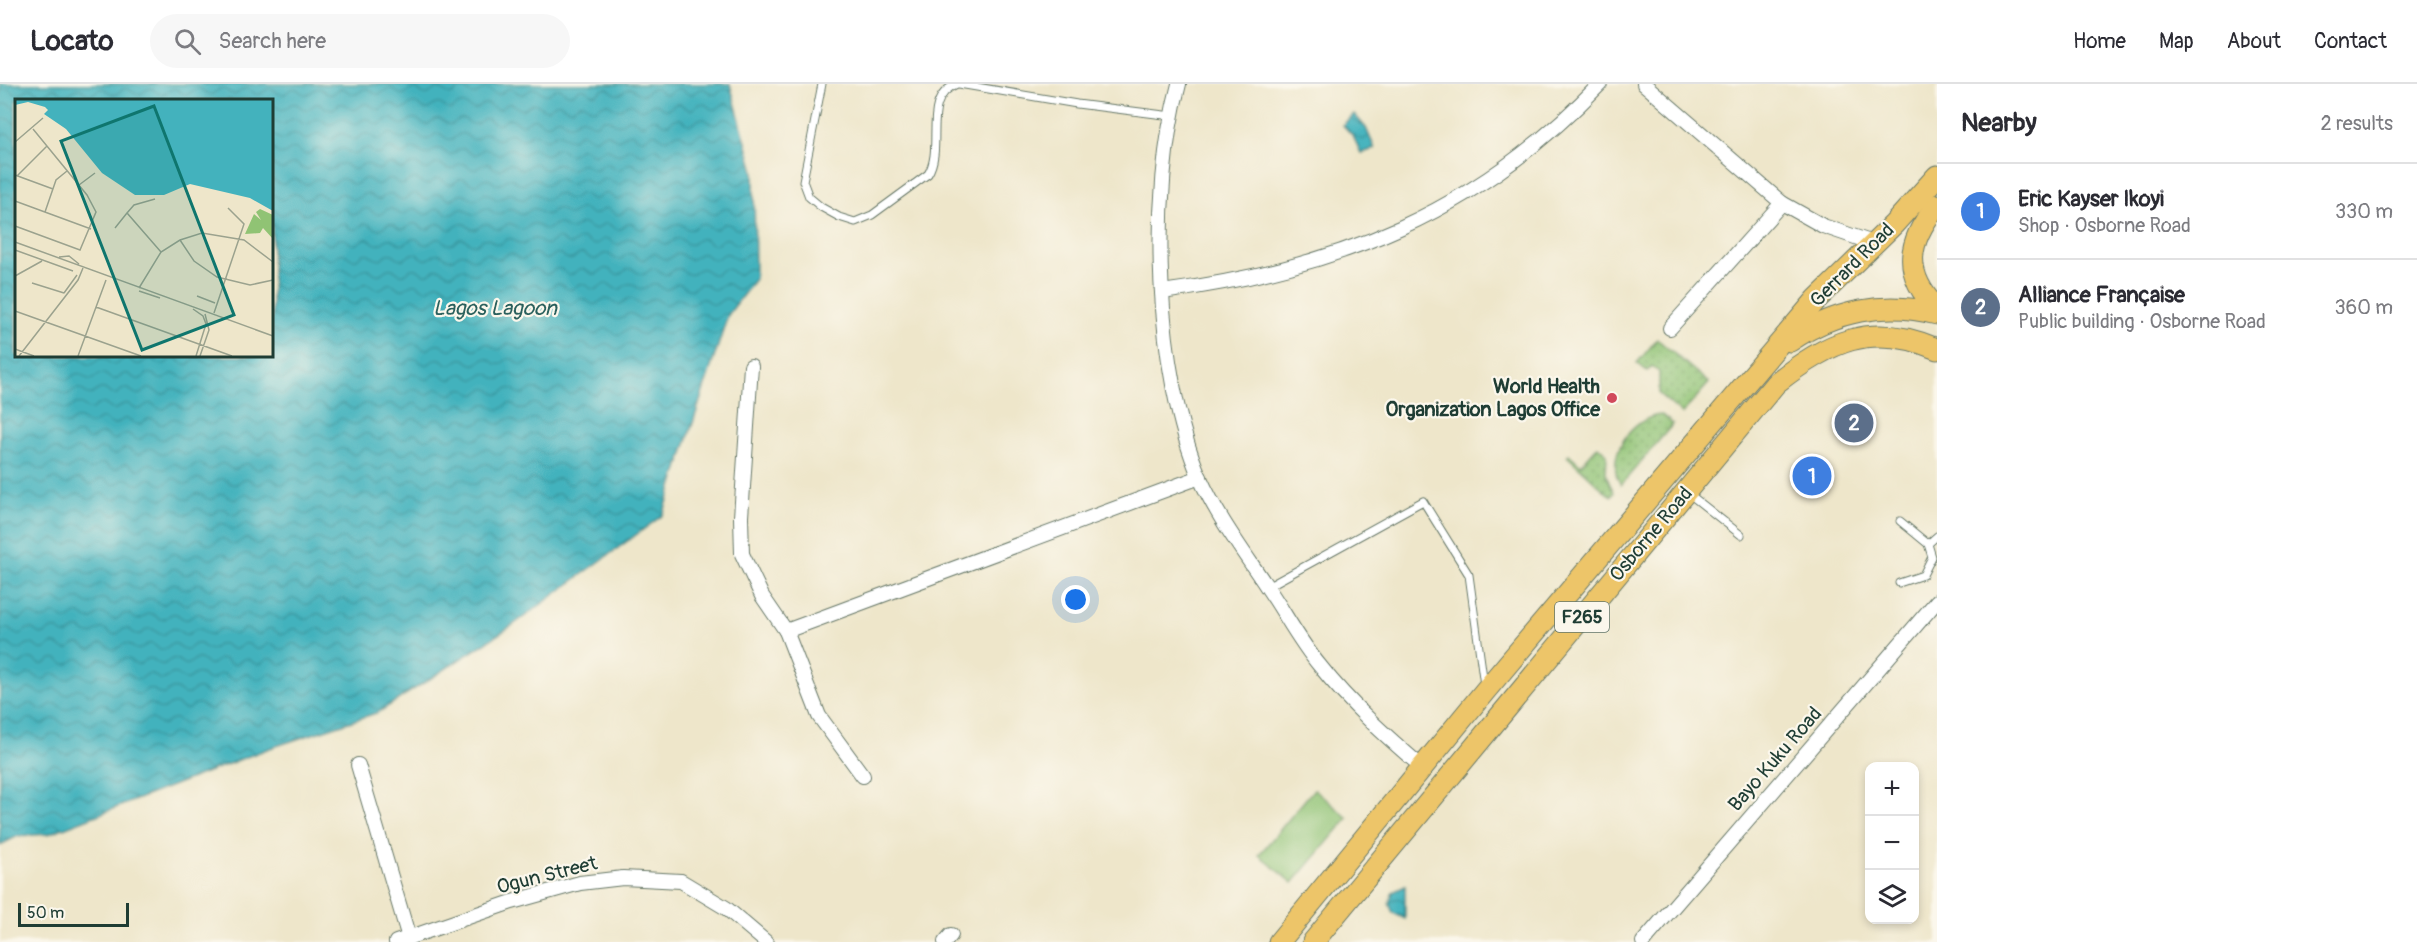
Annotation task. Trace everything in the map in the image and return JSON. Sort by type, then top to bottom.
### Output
[{"type":"main road","name":"Gerrard Road","points":[[1768,355],[1817,298],[1937,176]]},
{"type":"main road","name":"Gerrard Road","points":[[1937,205],[1915,237],[1913,254],[1918,286],[1937,309]]},
{"type":"main road","name":"F265","points":[[1768,355],[1809,328],[1844,315],[1890,307],[1937,314]]},
{"type":"main road","name":"Osborne Road","points":[[1313,942],[1776,383],[1823,350],[1848,340],[1881,335],[1903,338],[1937,349]]},
{"type":"main road","name":"Osborne Road","points":[[1279,942],[1485,691],[1768,355]]},
{"type":"street","points":[[1179,84],[1172,116],[1159,227],[1162,292],[1167,343],[1180,411],[1200,477],[1226,531],[1320,666],[1386,736],[1424,768]]},
{"type":"street","points":[[1162,292],[1236,280],[1305,264],[1379,238],[1421,219],[1499,172],[1540,140],[1600,84]]},
{"type":"street","points":[[1644,84],[1782,203],[1823,226],[1873,243]]},
{"type":"street","points":[[1670,327],[1782,203]]},
{"type":"street","points":[[751,366],[741,517],[742,554],[762,596],[786,631],[819,716],[863,776]]},
{"type":"street","points":[[786,631],[1200,477]]},
{"type":"street","name":"Bayo Kuku Road","points":[[1643,942],[1937,601]]},
{"type":"street","points":[[358,765],[402,940]]},
{"type":"street","name":"Ogun Street","points":[[402,940],[512,902],[569,886],[623,878],[681,881],[726,908],[766,942]]},
{"type":"lane","points":[[822,84],[803,181],[809,197],[821,207],[839,217],[855,222],[872,215],[928,174],[934,165],[936,153],[937,108],[941,96],[948,88],[958,84],[1077,104],[1172,116]]},
{"type":"lane","points":[[1686,491],[1741,535]]},
{"type":"lane","points":[[1267,587],[1423,501],[1469,574],[1485,691]]},
{"type":"lane","points":[[1899,584],[1923,575],[1932,557],[1928,544],[1900,521]]},
{"type":"lane","points":[[1928,544],[1937,536]]},
{"type":"green space","points":[[1657,339],[1709,383],[1682,414],[1659,394],[1659,372],[1652,366],[1647,371],[1637,363]]},
{"type":"green space","points":[[1662,415],[1673,424],[1621,485],[1616,474],[1616,463],[1618,451],[1624,440],[1640,423],[1651,417]]},
{"type":"green space","points":[[1598,446],[1607,454],[1606,474],[1614,493],[1611,497],[1567,456],[1569,454],[1581,465]]},
{"type":"green space","points":[[1314,789],[1348,818],[1293,883],[1259,855]]},
{"type":"water","name":"Lagos Lagoon","points":[[0,84],[730,84],[754,171],[755,279],[728,315],[663,515],[513,625],[379,712],[267,749],[48,834],[18,836],[0,845]]},
{"type":"water","points":[[1354,114],[1366,128],[1375,149],[1361,153],[1353,136],[1343,125]]},
{"type":"water","points":[[1405,886],[1405,919],[1393,913],[1389,903],[1393,892]]},
{"type":"place","name":"World Health Organization Lagos Office","points":[[1612,398]]},
{"type":"place","name":"Alliance Française","points":[[1854,423]]},
{"type":"place","name":"Eric Kayser Ikoyi","points":[[1812,476]]}]
